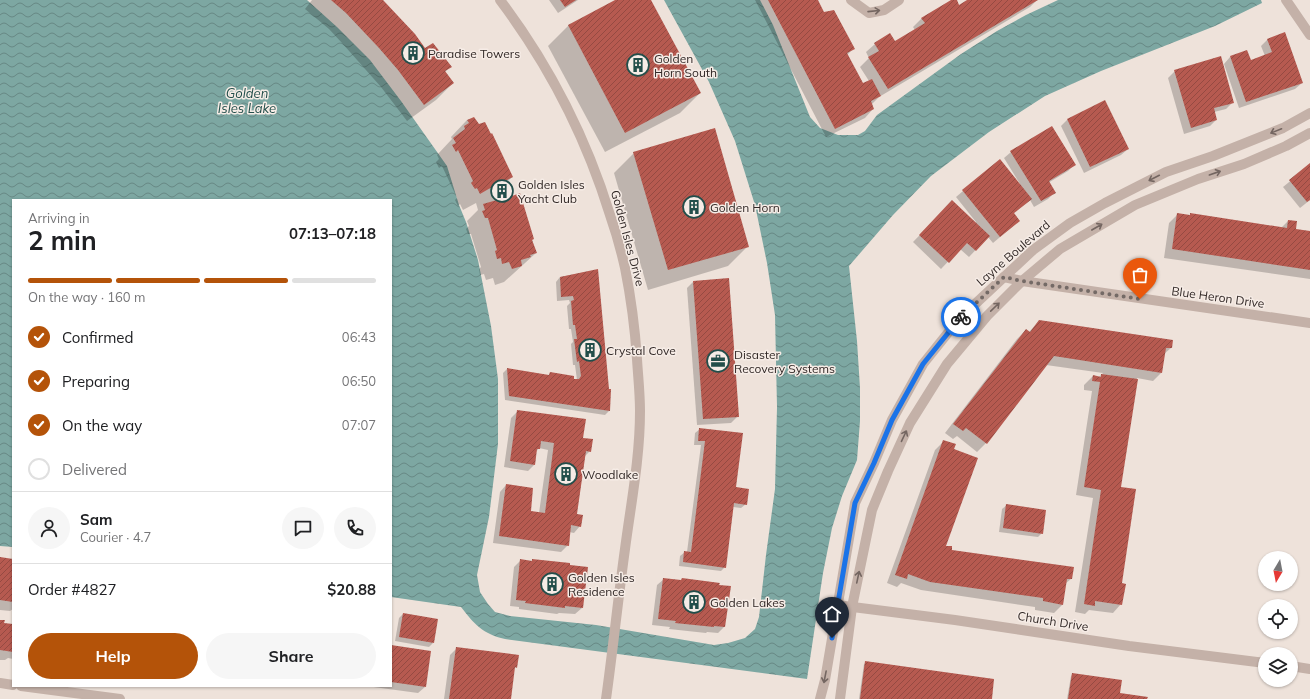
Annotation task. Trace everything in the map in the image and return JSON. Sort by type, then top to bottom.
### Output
[{"type":"street","name":"Golden Isles Drive","points":[[500,0],[532,44],[563,97],[599,180],[625,267],[633,318],[640,409],[637,469],[624,551],[606,699]]},
{"type":"street","points":[[851,0],[869,13],[884,10],[898,0]]},
{"type":"street","points":[[1286,0],[1310,35]]},
{"type":"street","name":"Layne Boulevard","points":[[820,699],[825,680],[855,503],[892,420],[923,364],[959,319],[1033,250],[1070,223],[1104,203],[1166,172],[1213,156],[1283,128],[1310,113]]},
{"type":"street","points":[[840,699],[852,607],[872,510],[910,423],[947,364],[987,316],[1022,281],[1060,249],[1135,205],[1198,179],[1244,164],[1286,146],[1310,132]]},
{"type":"street","name":"Blue Heron Drive","points":[[1004,277],[1022,281],[1310,323]]},
{"type":"street","points":[[874,463],[888,471]]},
{"type":"street","name":"Church Drive","points":[[837,605],[955,620],[1129,646],[1258,662]]},
{"type":"street","points":[[1298,667],[1310,669]]},
{"type":"street","points":[[0,683],[12,685]]},
{"type":"street","points":[[29,687],[120,699]]},
{"type":"water","name":"Golden Isles Lake","points":[[0,0],[307,0],[337,27],[370,60],[447,166],[478,260],[491,326],[498,379],[498,444],[489,517],[477,575],[480,592],[495,612],[510,616],[596,625],[714,645],[745,638],[755,629],[759,617],[775,489],[777,407],[775,315],[767,263],[755,205],[735,141],[709,82],[664,0],[760,0],[773,25],[810,117],[820,128],[838,135],[858,135],[865,131],[877,115],[961,54],[997,31],[1058,0],[1261,0],[1262,3],[1215,26],[1101,71],[1045,96],[989,132],[931,176],[893,215],[849,266],[857,341],[860,388],[860,421],[857,460],[842,496],[832,528],[823,573],[807,679],[505,639],[497,637],[480,628],[461,607],[392,597],[392,199],[12,199],[12,547],[0,546]]},
{"type":"building","name":"Paradise Towers","points":[[331,0],[383,0],[415,34],[425,48],[433,43],[452,67],[445,71],[454,83],[424,105],[398,70],[379,48],[346,13]]},
{"type":"building","points":[[560,0],[576,0],[565,7]]},
{"type":"building","name":"Golden Horn South","points":[[615,0],[651,0],[701,93],[625,133],[568,25]]},
{"type":"building","points":[[768,0],[818,0],[824,12],[834,10],[855,49],[847,53],[863,83],[872,79],[881,96],[871,101],[874,109],[835,129]]},
{"type":"building","points":[[951,0],[957,0],[959,5],[967,0],[1038,0],[888,89],[868,57],[879,51],[874,43],[890,33],[895,41],[925,23],[921,18]]},
{"type":"building","points":[[1285,32],[1303,83],[1246,102],[1230,56],[1247,50],[1251,60],[1272,52],[1267,39]]},
{"type":"building","points":[[1221,56],[1234,103],[1214,108],[1217,120],[1191,128],[1174,70]]},
{"type":"building","points":[[1105,100],[1129,149],[1090,167],[1067,119]]},
{"type":"building","name":"Golden Isles Yacht Club","points":[[474,117],[479,124],[485,122],[491,134],[492,133],[513,177],[505,181],[512,196],[520,193],[534,239],[532,240],[537,253],[530,255],[531,257],[521,260],[522,266],[512,269],[509,262],[502,264],[501,258],[497,259],[495,251],[497,250],[488,218],[485,218],[482,211],[485,210],[483,204],[497,200],[492,187],[480,194],[477,188],[475,189],[471,183],[473,181],[458,150],[456,152],[452,145],[456,143],[453,138],[465,129],[464,126],[469,123],[467,120]]},
{"type":"building","points":[[1052,126],[1076,165],[1049,181],[1056,193],[1041,201],[1010,151]]},
{"type":"building","name":"Golden Horn","points":[[715,128],[749,247],[668,270],[633,152]]},
{"type":"building","points":[[1000,159],[1032,199],[1014,213],[1020,221],[1000,237],[962,190]]},
{"type":"building","points":[[1310,163],[1310,200],[1307,202],[1289,180]]},
{"type":"building","points":[[952,200],[990,236],[976,251],[967,243],[949,263],[919,235]]},
{"type":"building","points":[[1177,213],[1190,215],[1190,213],[1287,228],[1288,220],[1297,221],[1296,229],[1310,231],[1310,270],[1172,249]]},
{"type":"building","name":"Crystal Cove","points":[[598,269],[609,389],[611,389],[610,411],[509,396],[507,368],[549,375],[550,372],[574,376],[574,379],[579,379],[581,376],[579,361],[577,362],[574,339],[577,339],[575,325],[573,325],[571,301],[574,300],[573,296],[561,297],[560,277]]},
{"type":"building","points":[[729,278],[739,417],[703,419],[693,281]]},
{"type":"building","points":[[1039,320],[1173,340],[1172,348],[1166,348],[1162,373],[1054,356],[987,444],[966,428],[963,431],[953,424],[1026,329],[1030,332]]},
{"type":"building","points":[[1101,374],[1138,379],[1121,487],[1136,489],[1122,583],[1126,584],[1122,605],[1095,601],[1095,606],[1084,604],[1101,490],[1084,487],[1100,382],[1092,381],[1093,375],[1101,377]]},
{"type":"building","name":"Woodlake","points":[[517,410],[586,419],[583,438],[593,439],[591,452],[586,451],[577,514],[583,515],[581,527],[571,525],[569,546],[499,536],[506,484],[533,488],[531,511],[545,513],[554,443],[541,441],[540,449],[537,449],[535,465],[510,461]]},
{"type":"building","points":[[699,428],[743,433],[736,487],[749,489],[747,505],[734,503],[726,568],[683,562],[684,551],[691,552],[705,441],[698,441]]},
{"type":"building","points":[[943,440],[956,444],[954,449],[978,458],[946,546],[952,546],[952,550],[1074,567],[1072,579],[1067,579],[1063,605],[1043,601],[1043,598],[930,582],[908,574],[907,579],[895,575]]},
{"type":"building","points":[[1006,504],[1046,510],[1043,534],[1003,528]]},
{"type":"building","points":[[0,557],[12,559],[12,602],[0,600]]},
{"type":"building","name":"Golden Isles Residence","points":[[520,559],[570,563],[570,565],[588,567],[583,608],[565,606],[565,608],[525,603],[526,601],[516,600]]},
{"type":"building","name":"Golden Lakes","points":[[663,578],[681,580],[682,578],[731,586],[725,627],[675,623],[676,621],[658,619]]},
{"type":"building","points":[[403,613],[438,619],[434,643],[399,637]]},
{"type":"building","points":[[0,620],[5,620],[4,623],[12,624],[12,652],[0,650]]},
{"type":"building","points":[[392,645],[431,651],[426,687],[392,682]]},
{"type":"building","points":[[456,647],[519,655],[517,668],[515,667],[511,699],[449,699]]},
{"type":"building","points":[[865,661],[994,679],[992,699],[860,699]]},
{"type":"building","points":[[1072,673],[1122,680],[1120,693],[1148,697],[1147,699],[1068,699]]},
{"type":"way so far","points":[[961,317],[1004,277],[1140,299]]},
{"type":"place","name":"Paradise Towers","points":[[413,53]]},
{"type":"place","name":"Golden Horn South","points":[[638,65]]},
{"type":"place","name":"Golden Isles Yacht Club","points":[[502,191]]},
{"type":"place","name":"Golden Horn","points":[[694,207]]},
{"type":"place","name":"Crystal Cove","points":[[590,350]]},
{"type":"place","name":"Disaster Recovery Systems","points":[[718,361]]},
{"type":"place","name":"Woodlake","points":[[566,474]]},
{"type":"place","name":"Golden Isles Residence","points":[[552,584]]},
{"type":"place","name":"Golden Lakes","points":[[694,602]]},
{"type":"route","points":[[832,638],[855,503],[892,420],[923,364],[961,317]]}]
